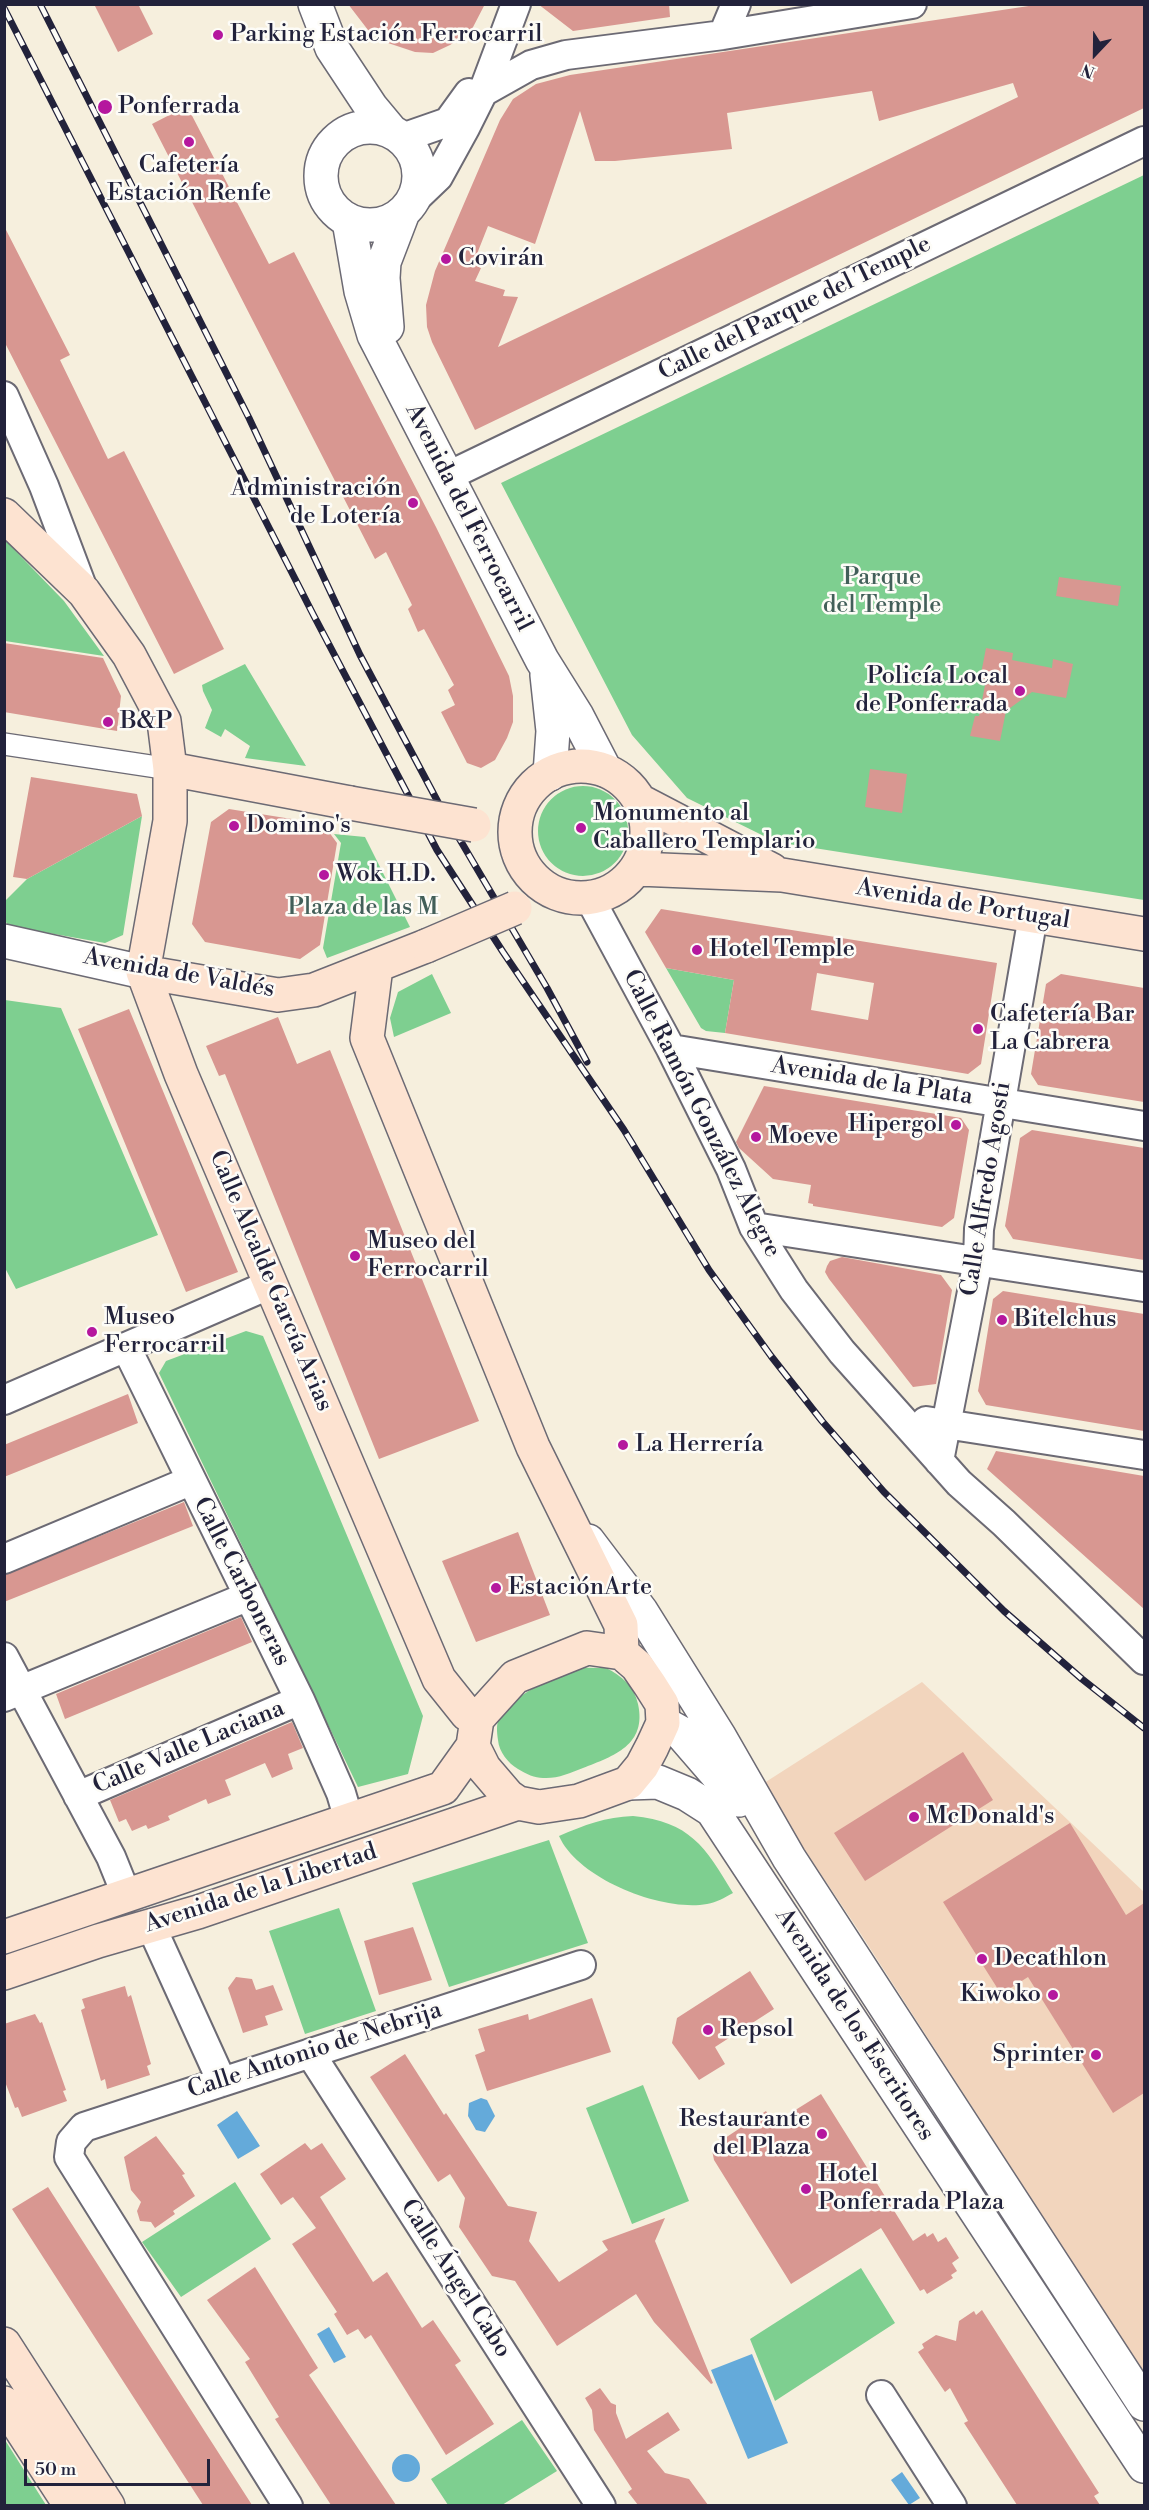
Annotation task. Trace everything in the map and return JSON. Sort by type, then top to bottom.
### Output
[{"type":"main road","points":[[4,515],[84,592],[129,655],[164,721],[190,754],[216,777]]},
{"type":"main road","points":[[143,972],[170,821],[170,769],[164,721]]},
{"type":"main road","points":[[586,766],[605,770],[619,777],[640,801],[647,818],[648,835],[645,853],[638,869],[625,883],[609,894],[590,899],[569,898],[550,891],[533,879],[521,862],[515,842],[515,821],[522,802],[534,786],[550,774],[567,767],[586,766]]},
{"type":"main road","points":[[170,769],[474,825],[515,821]]},
{"type":"main road","points":[[170,821],[190,796],[216,777]]},
{"type":"main road","name":"Avenida de Portugal","points":[[640,801],[782,875]]},
{"type":"main road","name":"Avenida de Portugal","points":[[638,869],[782,875],[1144,934]]},
{"type":"main road","name":"Avenida de Valdés","points":[[143,972],[278,995],[314,990],[376,967],[550,891]]},
{"type":"main road","name":"Avenida de los Escritores","points":[[376,967],[367,1038],[533,1447],[621,1625],[622,1653]]},
{"type":"main road","name":"Calle Alcalde García Arias","points":[[143,972],[181,1074],[439,1679],[467,1714],[475,1733]]},
{"type":"main road","points":[[587,1648],[622,1653],[637,1666],[662,1704],[663,1723],[642,1766],[628,1783],[579,1801],[539,1807],[518,1803],[508,1796],[484,1768],[475,1733],[515,1677],[587,1648]]},
{"type":"main road","name":"Avenida de la Libertad","points":[[4,1937],[443,1788],[475,1733]]},
{"type":"main road","name":"Avenida de la Libertad","points":[[4,1973],[518,1803]]},
{"type":"main road","points":[[4,2344],[108,2505]]},
{"type":"main road","points":[[4,2403],[71,2505]]},
{"type":"street","points":[[315,4],[332,48],[342,104],[341,136]]},
{"type":"street","points":[[503,34],[462,105],[448,122],[396,134],[370,126],[357,128],[341,136],[324,156],[321,172],[321,187],[328,203],[336,213],[349,221],[367,226],[382,225],[408,207],[438,177],[483,92],[516,4]]},
{"type":"street","points":[[723,35],[736,4]]},
{"type":"street","points":[[483,92],[531,65],[566,55],[723,35],[912,4]]},
{"type":"street","points":[[332,48],[371,107],[413,151],[419,165],[420,180],[408,207]]},
{"type":"street","name":"Calle del Parque del Temple","points":[[446,477],[1144,141]]},
{"type":"street","name":"Avenida del Ferrocarril","points":[[391,368],[383,278],[384,262],[408,207]]},
{"type":"street","name":"Avenida del Ferrocarril","points":[[349,221],[361,291],[374,335],[546,668],[577,716],[605,770]]},
{"type":"street","points":[[4,396],[44,486],[84,592]]},
{"type":"street","name":"Avenida del Ferrocarril","points":[[546,668],[553,730],[550,774]]},
{"type":"street","points":[[4,744],[170,769]]},
{"type":"street","name":"Calle Ramón González Alegre","points":[[590,899],[671,1049],[731,1169],[754,1227],[794,1290],[842,1352],[939,1461],[1144,1660]]},
{"type":"street","name":"Calle Alfredo Agosti","points":[[939,1461],[978,1261],[979,1229],[1033,916]]},
{"type":"street","name":"Avenida de Valdés","points":[[4,941],[143,972]]},
{"type":"street","name":"Avenida de la Plata","points":[[671,1049],[1144,1126]]},
{"type":"street","points":[[754,1227],[1144,1287]]},
{"type":"street","points":[[4,1400],[271,1284]]},
{"type":"street","name":"Calle Carboneras","points":[[126,1347],[300,1701],[341,1793],[349,1820]]},
{"type":"street","points":[[900,1416],[1144,1455]]},
{"type":"street","points":[[4,1559],[190,1481]]},
{"type":"street","name":"Avenida de los Escritores","points":[[565,1510],[640,1611],[719,1736],[789,1858],[1144,2404]]},
{"type":"street","points":[[12,1693],[249,1596]]},
{"type":"street","points":[[4,1658],[12,1693],[78,1796],[111,1857],[126,1894]]},
{"type":"street","name":"Calle Valle Laciana","points":[[78,1796],[300,1701]]},
{"type":"street","name":"Avenida de los Escritores","points":[[663,1723],[681,1733],[789,1858]]},
{"type":"street","name":"Avenida de los Escritores","points":[[628,1783],[658,1782],[687,1794],[712,1810],[1144,2466]]},
{"type":"street","points":[[151,1926],[222,2082]]},
{"type":"street","name":"Calle Antonio de Nebrija","points":[[288,2505],[69,2157],[71,2142],[84,2127],[581,1965]]},
{"type":"street","name":"Calle Ángel Cabo","points":[[310,2053],[601,2505]]},
{"type":"street","points":[[881,2395],[952,2505]]},
{"type":"shaded area","points":[[922,1682],[1144,1892],[1144,2374],[857,1928],[761,1785]]},
{"type":"green space","name":"Parque del Temple","points":[[1144,175],[1144,900],[776,842],[687,798],[632,735],[501,483]]},
{"type":"green space","points":[[5,540],[64,601],[104,656],[5,641]]},
{"type":"green space","points":[[245,664],[306,766],[245,758],[250,746],[225,729],[221,737],[205,728],[212,710],[202,685]]},
{"type":"green space","points":[[583,786],[600,789],[615,799],[625,814],[628,831],[625,848],[615,863],[600,873],[583,876],[566,873],[551,863],[541,848],[538,831],[541,814],[551,799],[566,789]]},
{"type":"green space","points":[[142,816],[123,935],[105,943],[9,926],[5,921],[5,901],[27,879]]},
{"type":"green space","name":"Plaza de las M","points":[[334,834],[365,837],[410,927],[327,958],[323,948],[341,843]]},
{"type":"green space","points":[[666,968],[734,980],[725,1033],[706,1031],[701,1028]]},
{"type":"green space","points":[[432,974],[451,1013],[394,1037],[390,1018],[398,992]]},
{"type":"green space","points":[[5,1000],[61,1008],[158,1235],[16,1289],[4,1266]]},
{"type":"green space","points":[[246,1331],[263,1336],[423,1716],[408,1774],[358,1787],[159,1373],[166,1361]]},
{"type":"green space","points":[[606,1668],[626,1682],[634,1692],[638,1704],[638,1730],[625,1747],[606,1759],[553,1778],[530,1775],[518,1769],[508,1760],[499,1744],[497,1726],[499,1718],[511,1703],[544,1682],[574,1669]]},
{"type":"green space","points":[[633,1816],[669,1824],[694,1839],[714,1862],[733,1893],[711,1903],[688,1905],[645,1897],[602,1879],[569,1852],[559,1836],[595,1822]]},
{"type":"green space","points":[[549,1840],[588,1943],[449,1987],[412,1883]]},
{"type":"green space","points":[[339,1908],[376,2011],[305,2034],[269,1931]]},
{"type":"green space","points":[[643,2085],[689,2201],[632,2224],[586,2108]]},
{"type":"green space","points":[[235,2182],[271,2239],[181,2297],[142,2242]]},
{"type":"green space","points":[[861,2268],[895,2323],[775,2401],[750,2339]]},
{"type":"green space","points":[[522,2420],[557,2471],[502,2505],[448,2505],[431,2479]]},
{"type":"green space","points":[[5,2440],[46,2505],[5,2505]]},
{"type":"water","points":[[481,2098],[487,2100],[495,2116],[485,2132],[476,2130],[468,2116],[469,2103]]},
{"type":"water","points":[[237,2111],[260,2146],[238,2159],[217,2125]]},
{"type":"water","points":[[329,2327],[346,2357],[334,2363],[317,2334]]},
{"type":"water","points":[[752,2354],[788,2443],[748,2459],[711,2370]]},
{"type":"water","points":[[406,2454],[416,2458],[420,2468],[416,2478],[406,2482],[396,2478],[392,2468],[396,2458]]},
{"type":"water","points":[[902,2472],[920,2498],[909,2505],[891,2480]]},
{"type":"building","points":[[94,4],[138,4],[153,34],[118,52]]},
{"type":"building","points":[[348,4],[485,4],[471,31],[433,53],[415,52],[382,41],[368,30]]},
{"type":"building","points":[[538,4],[669,4],[670,17],[573,31]]},
{"type":"building","points":[[1042,4],[1144,4],[1144,108],[475,430],[432,342],[427,327],[426,305],[435,271],[500,120],[513,99],[536,84],[570,75]],"holes":[[[1013,83],[1018,97],[498,347],[518,297],[503,296],[505,290],[475,281],[481,268],[473,264],[488,226],[535,244],[580,111],[595,161],[615,161],[732,149],[727,113],[872,91],[879,121]]]},
{"type":"building","points":[[187,106],[269,264],[294,252],[436,527],[509,676],[513,696],[513,722],[495,760],[481,768],[467,763],[441,712],[455,705],[448,690],[454,685],[424,629],[418,632],[408,609],[412,605],[386,552],[375,559],[152,124]]},
{"type":"building","points":[[4,226],[70,355],[60,360],[108,459],[124,451],[224,649],[174,674],[4,341]]},
{"type":"building","points":[[1059,577],[1121,586],[1118,606],[1056,596]]},
{"type":"building","points":[[4,643],[103,658],[121,696],[117,731],[4,712]]},
{"type":"building","points":[[986,648],[1013,653],[1012,660],[1052,668],[1053,659],[1073,664],[1066,698],[1032,692],[1006,711],[1000,741],[970,736],[975,716],[979,716],[986,680],[980,679]]},
{"type":"building","points":[[870,769],[907,774],[902,813],[865,807]]},
{"type":"building","points":[[31,777],[137,794],[142,816],[27,879],[13,877]]},
{"type":"building","points":[[229,809],[323,824],[337,843],[320,945],[300,959],[205,942],[192,924],[211,822]]},
{"type":"building","points":[[661,909],[997,963],[981,1064],[968,1074],[725,1033],[734,980],[666,968],[645,932]],"holes":[[[817,973],[874,983],[868,1020],[811,1010]]]},
{"type":"building","points":[[1061,974],[1144,988],[1144,1102],[1038,1085],[1031,1074],[1046,984]]},
{"type":"building","points":[[129,1009],[238,1272],[186,1292],[78,1029]]},
{"type":"building","name":"Museo del Ferrocarril","points":[[278,1017],[297,1064],[330,1050],[479,1421],[379,1459],[225,1074],[219,1076],[206,1046]]},
{"type":"building","points":[[764,1086],[961,1118],[969,1130],[954,1218],[942,1227],[813,1206],[808,1203],[811,1185],[773,1179],[739,1148],[736,1142]]},
{"type":"building","points":[[1032,1130],[1144,1148],[1144,1260],[1013,1239],[1005,1226],[1020,1138]]},
{"type":"building","points":[[842,1257],[941,1275],[952,1290],[936,1384],[913,1387],[829,1279],[825,1272],[827,1266],[830,1261]]},
{"type":"building","points":[[1003,1291],[1144,1314],[1144,1431],[986,1405],[978,1391],[993,1299]]},
{"type":"building","points":[[128,1394],[138,1423],[4,1477],[4,1445]]},
{"type":"building","points":[[996,1451],[1144,1476],[1144,1609],[987,1469]]},
{"type":"building","points":[[184,1502],[193,1526],[4,1602],[4,1575]]},
{"type":"building","name":"EstaciónArte","points":[[518,1532],[550,1615],[476,1642],[442,1561]]},
{"type":"building","points":[[241,1617],[252,1642],[65,1719],[56,1694]]},
{"type":"building","points":[[292,1722],[303,1748],[288,1754],[293,1769],[272,1778],[265,1763],[225,1780],[231,1795],[208,1804],[206,1799],[168,1816],[170,1820],[148,1829],[146,1825],[132,1831],[126,1819],[119,1822],[110,1800]]},
{"type":"building","name":"McDonald's","points":[[963,1752],[993,1800],[865,1881],[834,1833]]},
{"type":"building","points":[[1070,1823],[1126,1915],[1144,1903],[1144,2093],[1113,2113],[1028,1977],[1001,1994],[943,1902]]},
{"type":"building","points":[[413,1927],[432,1980],[379,1995],[364,1941]]},
{"type":"building","name":"Repsol","points":[[750,1971],[774,2009],[715,2047],[725,2064],[699,2080],[672,2043],[677,2018]]},
{"type":"building","points":[[236,1977],[252,1979],[256,1990],[273,1985],[283,2010],[265,2016],[268,2025],[243,2033],[228,1988]]},
{"type":"building","points":[[125,1986],[128,1997],[131,1995],[151,2064],[147,2066],[150,2075],[107,2089],[105,2079],[101,2081],[81,2010],[85,2008],[82,1999]]},
{"type":"building","points":[[592,1998],[611,2052],[487,2091],[475,2055],[485,2051],[478,2029],[528,2014],[529,2020]]},
{"type":"building","points":[[35,2014],[40,2023],[42,2022],[66,2090],[63,2091],[67,2101],[22,2117],[18,2107],[15,2108],[4,2079],[4,2024]]},
{"type":"building","points":[[405,2054],[444,2115],[446,2113],[508,2206],[537,2212],[529,2241],[559,2282],[608,2250],[602,2241],[665,2218],[655,2241],[713,2383],[711,2384],[654,2322],[636,2294],[557,2346],[515,2281],[492,2276],[459,2227],[465,2198],[450,2174],[438,2182],[370,2077]]},
{"type":"building","name":"Hotel Ponferrada Plaza","points":[[821,2094],[913,2241],[925,2233],[927,2237],[933,2233],[938,2242],[946,2237],[959,2258],[952,2263],[957,2271],[951,2275],[953,2278],[927,2294],[924,2289],[920,2291],[881,2228],[791,2284],[714,2160],[712,2150],[716,2144],[766,2111],[773,2124]]},
{"type":"building","points":[[156,2136],[185,2174],[182,2175],[195,2196],[173,2211],[175,2214],[155,2228],[151,2222],[140,2221],[137,2211],[141,2202],[131,2190],[124,2157]]},
{"type":"building","points":[[305,2143],[311,2150],[322,2143],[346,2179],[320,2197],[373,2282],[387,2272],[422,2328],[433,2320],[461,2361],[455,2365],[494,2424],[446,2455],[371,2335],[365,2339],[358,2329],[347,2335],[334,2314],[337,2312],[292,2244],[316,2228],[293,2197],[281,2205],[260,2174]]},
{"type":"building","points":[[48,2187],[252,2505],[203,2505],[12,2209]]},
{"type":"building","points":[[255,2267],[318,2368],[309,2375],[396,2505],[331,2505],[275,2419],[279,2417],[245,2362],[250,2359],[207,2300]]},
{"type":"building","points":[[982,2310],[1099,2493],[1094,2496],[1100,2505],[1017,2505],[964,2423],[968,2421],[950,2388],[945,2392],[918,2352],[924,2348],[922,2344],[936,2335],[956,2341],[959,2321],[974,2311],[976,2315]]},
{"type":"building","points":[[600,2388],[611,2403],[616,2405],[616,2413],[626,2439],[668,2412],[680,2430],[647,2451],[665,2473],[689,2479],[708,2505],[638,2505],[628,2492],[632,2489],[594,2430],[592,2410],[585,2398]]},
{"type":"railway","points":[[40,4],[249,418],[360,655],[439,804],[547,988],[587,1062]]},
{"type":"railway","points":[[4,8],[314,616],[437,850],[624,1130],[709,1270],[771,1356],[822,1421],[884,1492],[1004,1611],[1082,1679],[1144,1728]]},
{"type":"place","name":"Parking Estación Ferrocarril","points":[[218,35]]},
{"type":"place","name":"Ponferrada","points":[[105,107]]},
{"type":"place","name":"Cafetería Estación Renfe","points":[[189,142]]},
{"type":"place","name":"Covirán","points":[[446,259]]},
{"type":"place","name":"Administración de Lotería","points":[[413,503]]},
{"type":"place","name":"Policía Local de Ponferrada","points":[[1020,691]]},
{"type":"place","name":"B&P","points":[[108,722]]},
{"type":"place","name":"Domino's","points":[[234,826]]},
{"type":"place","name":"Monumento al Caballero Templario","points":[[581,828]]},
{"type":"place","name":"Wok H.D.","points":[[324,875]]},
{"type":"place","name":"Hotel Temple","points":[[697,950]]},
{"type":"place","name":"Cafetería Bar La Cabrera","points":[[978,1029]]},
{"type":"place","name":"Hipergol","points":[[956,1125]]},
{"type":"place","name":"Moeve","points":[[756,1137]]},
{"type":"place","name":"Museo del Ferrocarril","points":[[355,1256]]},
{"type":"place","name":"Bitelchus","points":[[1002,1320]]},
{"type":"place","name":"Museo Ferrocarril","points":[[92,1332]]},
{"type":"place","name":"La Herrería","points":[[623,1445]]},
{"type":"place","name":"EstaciónArte","points":[[496,1588]]},
{"type":"place","name":"McDonald's","points":[[914,1817]]},
{"type":"place","name":"Decathlon","points":[[982,1959]]},
{"type":"place","name":"Kiwoko","points":[[1053,1995]]},
{"type":"place","name":"Repsol","points":[[708,2030]]},
{"type":"place","name":"Sprinter","points":[[1096,2055]]},
{"type":"place","name":"Restaurante del Plaza","points":[[822,2134]]},
{"type":"place","name":"Hotel Ponferrada Plaza","points":[[806,2189]]}]
